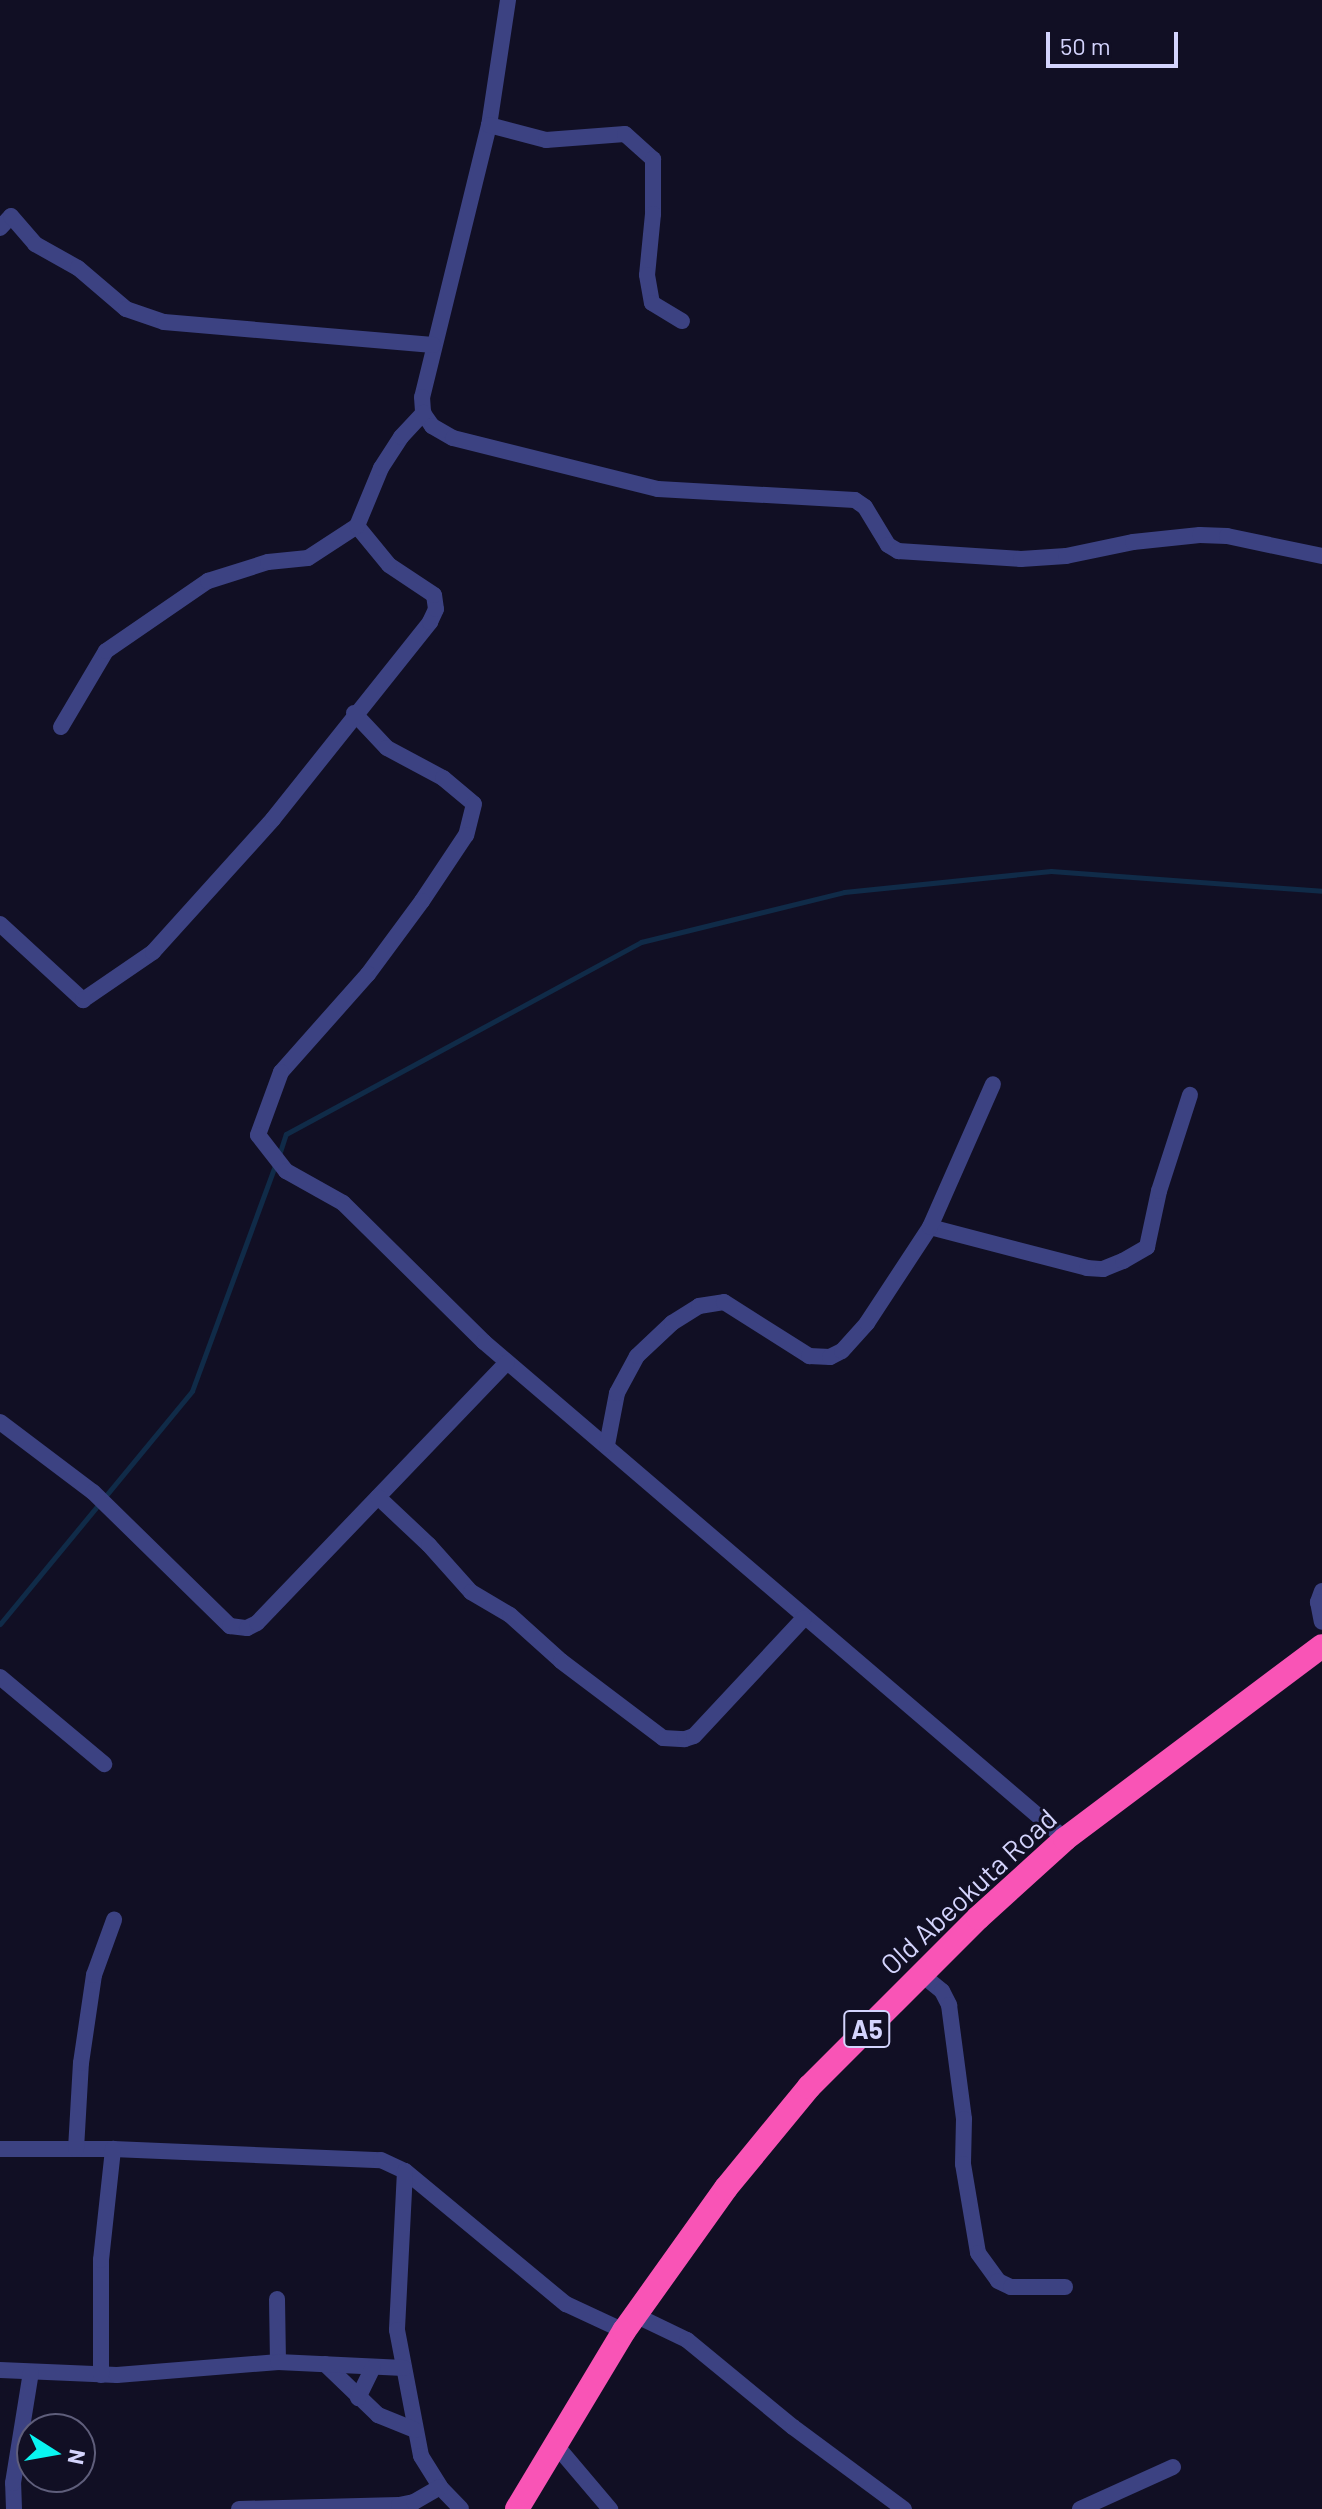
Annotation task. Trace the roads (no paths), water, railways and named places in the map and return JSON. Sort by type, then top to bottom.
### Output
[{"type":"highway","name":"Old Abeokuta Road","points":[[517,2509],[554,2443],[630,2323],[726,2188],[809,2087],[921,1974],[1065,1839],[1322,1646]]},
{"type":"street","points":[[508,0],[489,125],[422,397],[423,413],[432,426],[453,438],[658,489],[855,500],[865,507],[888,545],[898,551],[1021,559],[1066,556],[1133,542],[1200,535],[1227,536],[1322,556]]},
{"type":"street","points":[[489,125],[546,140],[625,134],[653,159],[653,214],[647,275],[652,303],[682,321]]},
{"type":"street","points":[[0,228],[11,216],[35,244],[78,268],[126,309],[164,322],[433,345]]},
{"type":"street","points":[[61,727],[106,651],[208,581],[268,562],[308,558],[357,526],[381,468],[401,437],[423,413]]},
{"type":"street","points":[[0,924],[83,1000],[153,952],[273,819],[354,713],[430,622],[437,602],[425,587],[389,565],[357,526]]},
{"type":"street","points":[[354,713],[387,748],[443,778],[474,804],[466,835],[422,901],[368,974],[281,1072],[258,1135],[286,1171],[343,1203],[507,1362],[1065,1839]]},
{"type":"street","points":[[607,1445],[617,1393],[637,1356],[672,1323],[699,1306],[724,1302],[809,1356],[830,1357],[842,1351],[867,1323],[930,1227],[993,1084]]},
{"type":"street","points":[[930,1227],[1087,1268],[1103,1269],[1123,1261],[1147,1247],[1159,1191],[1190,1095]]},
{"type":"street","points":[[0,1422],[93,1492],[230,1626],[247,1628],[257,1623],[507,1362]]},
{"type":"street","points":[[378,1497],[429,1545],[471,1592],[510,1615],[561,1661],[663,1738],[685,1739],[694,1736],[804,1618]]},
{"type":"street","points":[[1322,1591],[1318,1602],[1322,1622]]},
{"type":"street","points":[[0,1677],[104,1764]]},
{"type":"street","points":[[76,2149],[81,2063],[94,1975],[114,1920]]},
{"type":"street","points":[[921,1974],[942,1991],[949,2005],[964,2119],[963,2164],[978,2253],[998,2281],[1011,2287],[1065,2287]]},
{"type":"street","points":[[0,2149],[113,2149],[381,2160],[405,2171],[566,2304],[687,2340],[873,2488],[904,2509]]},
{"type":"street","points":[[101,2375],[101,2260],[113,2149]]},
{"type":"street","points":[[405,2171],[397,2330],[421,2456],[440,2487],[461,2509]]},
{"type":"street","points":[[277,2299],[278,2362]]},
{"type":"street","points":[[0,2370],[101,2375],[278,2362],[404,2368]]},
{"type":"street","points":[[325,2364],[378,2415],[415,2430]]},
{"type":"street","points":[[358,2398],[373,2367]]},
{"type":"street","points":[[14,2509],[14,2471],[31,2372]]},
{"type":"street","points":[[554,2443],[610,2509]]},
{"type":"street","points":[[1080,2509],[1088,2502],[1173,2467]]},
{"type":"street","points":[[239,2509],[399,2505],[414,2502],[440,2487]]},
{"type":"waterway","points":[[279,1155],[286,1134],[641,942],[844,892],[1051,871],[1322,891]]},
{"type":"waterway","points":[[0,1624],[192,1391],[275,1165]]}]
